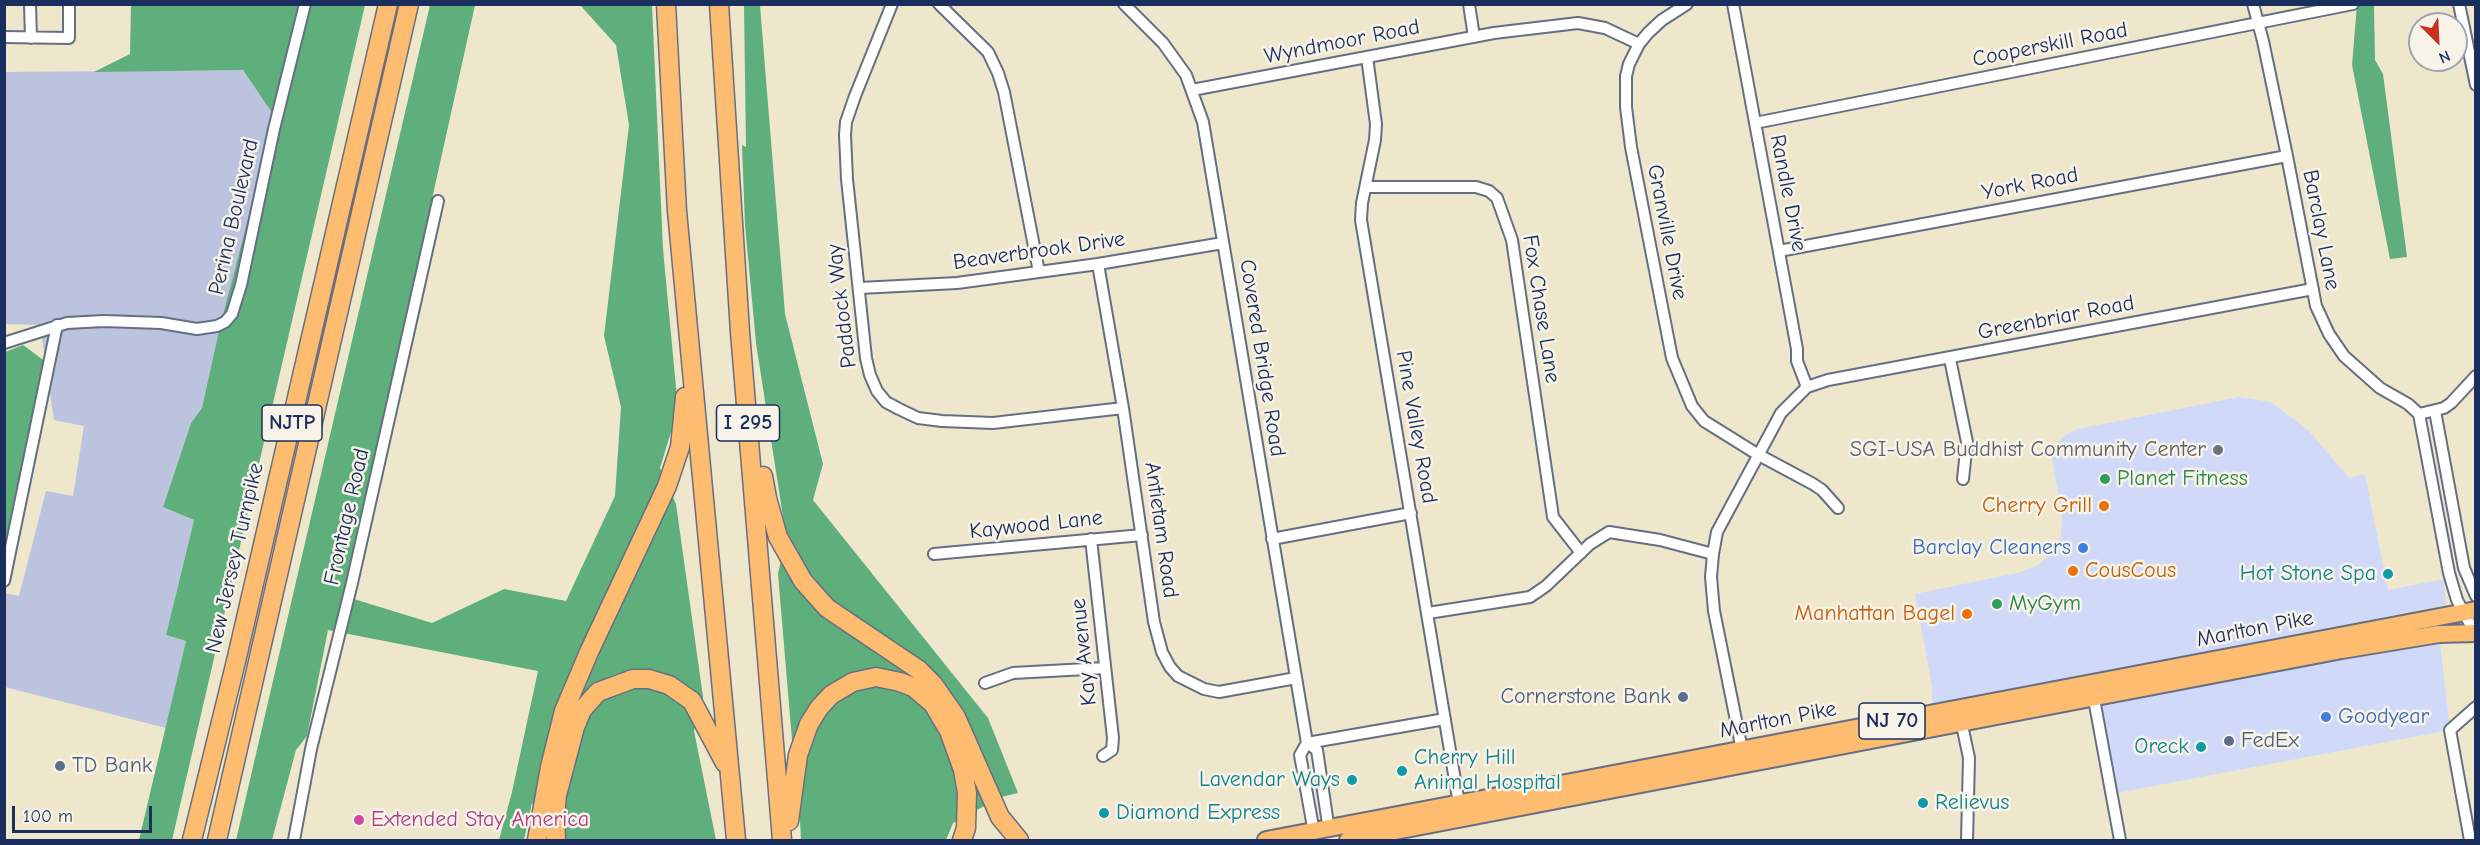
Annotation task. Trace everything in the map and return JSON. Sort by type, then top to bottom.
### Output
[{"type":"highway","name":"New Jersey Turnpike","points":[[192,840],[237,657],[388,4]]},
{"type":"highway","name":"New Jersey Turnpike","points":[[217,840],[410,4]]},
{"type":"highway","name":"I 295","points":[[666,4],[677,211],[736,840]]},
{"type":"highway","name":"I 295","points":[[719,4],[740,332],[784,840]]},
{"type":"highway","points":[[740,332],[767,498],[778,537],[794,566],[827,608],[919,670],[933,684],[956,717],[1000,817],[1019,840]]},
{"type":"highway","points":[[537,840],[550,767],[564,711],[674,469],[683,431],[689,339]]},
{"type":"highway","name":"Marlton Pike","points":[[1348,840],[1373,838],[1630,785],[1762,763],[1962,725],[2360,647],[2439,634],[2472,625]]},
{"type":"highway","name":"Marlton Pike","points":[[1266,840],[1322,835],[1460,804],[1931,714],[2472,625]]},
{"type":"highway","points":[[784,840],[798,755],[809,724],[831,695],[853,682],[876,677],[913,687],[933,704],[949,731],[963,770],[967,792],[966,828],[962,840]]},
{"type":"highway","points":[[556,840],[557,795],[575,727],[589,701],[598,692],[616,684],[633,679],[649,679],[682,692],[699,712],[730,772]]},
{"type":"highway","points":[[1762,763],[1807,747],[1920,726],[1929,721],[1931,714]]},
{"type":"street","points":[[30,4],[31,38]]},
{"type":"street","points":[[4,37],[69,38],[69,4]]},
{"type":"street","name":"Perina Boulevard","points":[[4,343],[57,325],[104,321],[161,323],[197,329],[217,326],[225,322],[232,314],[241,285],[274,129],[305,4]]},
{"type":"street","name":"Paddock Way","points":[[892,4],[846,122],[847,179],[866,358],[877,391],[886,402],[918,418],[993,423],[1123,408]]},
{"type":"street","points":[[939,4],[988,52],[998,73],[1004,92],[1039,272]]},
{"type":"street","name":"Covered Bridge Road","points":[[1124,4],[1163,43],[1185,75],[1203,122],[1209,147],[1307,743],[1300,755],[1313,827],[1322,835],[1328,824],[1317,750],[1307,743]]},
{"type":"street","points":[[1469,4],[1474,37]]},
{"type":"street","name":"Granville Drive","points":[[1687,4],[1662,20],[1639,44],[1626,76],[1626,107],[1631,147],[1672,358],[1692,406],[1704,421],[1757,454],[1813,484],[1822,490],[1838,508]]},
{"type":"street","name":"Randle Drive","points":[[1733,4],[1797,349],[1797,361],[1807,387]]},
{"type":"street","name":"Barclay Lane","points":[[2253,4],[2287,156],[2316,306],[2329,334],[2344,356],[2380,388],[2427,413]]},
{"type":"street","name":"Cooperskill Road","points":[[1755,123],[2353,4]]},
{"type":"street","points":[[2459,4],[2475,85]]},
{"type":"street","name":"Wyndmoor Road","points":[[1192,90],[1474,37],[1578,23],[1605,28],[1639,44]]},
{"type":"street","name":"Pine Valley Road","points":[[1367,57],[1376,124],[1361,220],[1460,804]]},
{"type":"street","name":"York Road","points":[[1779,251],[2287,156]]},
{"type":"street","name":"Fox Chase Lane","points":[[1365,187],[1476,187],[1489,191],[1497,198],[1512,240],[1553,517],[1581,553]]},
{"type":"street","name":"Frontage Road","points":[[294,840],[311,749],[352,583],[438,201]]},
{"type":"street","name":"Beaverbrook Drive","points":[[860,288],[957,284],[1223,243]]},
{"type":"street","name":"Antietam Road","points":[[1098,264],[1162,652],[1178,676],[1204,689],[1219,692],[1296,678]]},
{"type":"street","name":"Greenbriar Road","points":[[1807,387],[1828,380],[1950,359],[2313,289]]},
{"type":"street","points":[[4,581],[57,325]]},
{"type":"street","points":[[1950,359],[1966,442],[1963,479]]},
{"type":"street","points":[[2427,413],[2451,403],[2475,376]]},
{"type":"street","points":[[1742,750],[1714,611],[1711,577],[1713,554],[1717,532],[1780,413],[1807,387]]},
{"type":"street","points":[[2427,413],[2464,568],[2475,596]]},
{"type":"street","points":[[2427,413],[2449,573],[2472,625]]},
{"type":"street","points":[[1272,539],[1411,513]]},
{"type":"street","points":[[1428,613],[1530,597],[1546,586],[1590,544],[1609,532],[1660,540],[1713,554]]},
{"type":"street","name":"Kaywood Lane","points":[[934,554],[1142,535]]},
{"type":"street","name":"Kay Avenue","points":[[1091,539],[1112,750],[1103,756]]},
{"type":"street","points":[[985,683],[1013,672],[1105,668]]},
{"type":"street","points":[[2094,699],[2120,840]]},
{"type":"street","points":[[2470,840],[2450,730],[2475,707]]},
{"type":"street","points":[[1307,743],[1445,719]]},
{"type":"street","points":[[1962,725],[1969,758],[1967,840]]},
{"type":"shaded area","points":[[243,70],[276,117],[220,326],[202,408],[191,423],[163,507],[194,520],[166,635],[186,641],[166,728],[5,687],[4,593],[19,596],[46,491],[73,496],[84,426],[54,420],[40,325],[5,324],[5,72]]},
{"type":"shaded area","points":[[2239,397],[2271,402],[2309,431],[2349,478],[2365,474],[2388,590],[2444,579],[2446,605],[1932,704],[1932,686],[1915,594],[2017,573],[2037,566],[2053,552],[2061,536],[2062,518],[2051,452],[2065,435],[2078,429]]},
{"type":"shaded area","points":[[2439,634],[2450,730],[2111,794],[2094,699]]},
{"type":"green space","points":[[131,5],[365,5],[172,840],[139,840],[186,641],[166,635],[194,520],[163,507],[191,423],[202,408],[220,326],[275,117],[243,70],[94,72],[130,54]]},
{"type":"green space","points":[[430,5],[475,5],[344,596],[432,623],[504,589],[566,601],[615,496],[621,407],[604,336],[629,125],[616,45],[580,5],[652,5],[663,249],[678,409],[660,468],[676,504],[703,697],[694,731],[716,840],[556,840],[532,803],[524,840],[499,840],[512,792],[538,671],[328,630],[307,736],[296,750],[272,840],[236,840]]},
{"type":"green space","points":[[744,5],[760,5],[785,314],[823,464],[813,500],[988,718],[1018,793],[1001,797],[953,823],[946,840],[801,840],[798,782],[792,740],[778,574],[786,536],[756,343],[745,225],[742,145],[746,147]]},
{"type":"green space","points":[[2357,5],[2374,5],[2375,60],[2383,74],[2407,257],[2390,259],[2352,65]]},
{"type":"green space","points":[[23,345],[46,362],[5,562],[5,352]]},
{"type":"place","name":"SGI-USA Buddhist Community Center","points":[[2218,450]]},
{"type":"place","name":"Planet Fitness","points":[[2105,479]]},
{"type":"place","name":"Cherry Grill","points":[[2104,506]]},
{"type":"place","name":"Barclay Cleaners","points":[[2083,548]]},
{"type":"place","name":"CousCous","points":[[2073,571]]},
{"type":"place","name":"Hot Stone Spa","points":[[2388,574]]},
{"type":"place","name":"MyGym","points":[[1997,604]]},
{"type":"place","name":"Manhattan Bagel","points":[[1967,614]]},
{"type":"place","name":"Cornerstone Bank","points":[[1683,697]]},
{"type":"place","name":"Goodyear","points":[[2326,717]]},
{"type":"place","name":"FedEx","points":[[2229,741]]},
{"type":"place","name":"Oreck","points":[[2201,747]]},
{"type":"place","name":"TD Bank","points":[[60,766]]},
{"type":"place","name":"Cherry Hill Animal Hospital","points":[[1402,771]]},
{"type":"place","name":"Lavendar Ways","points":[[1352,780]]},
{"type":"place","name":"Relievus","points":[[1923,803]]},
{"type":"place","name":"Diamond Express","points":[[1104,813]]},
{"type":"place","name":"Extended Stay America","points":[[359,820]]}]
